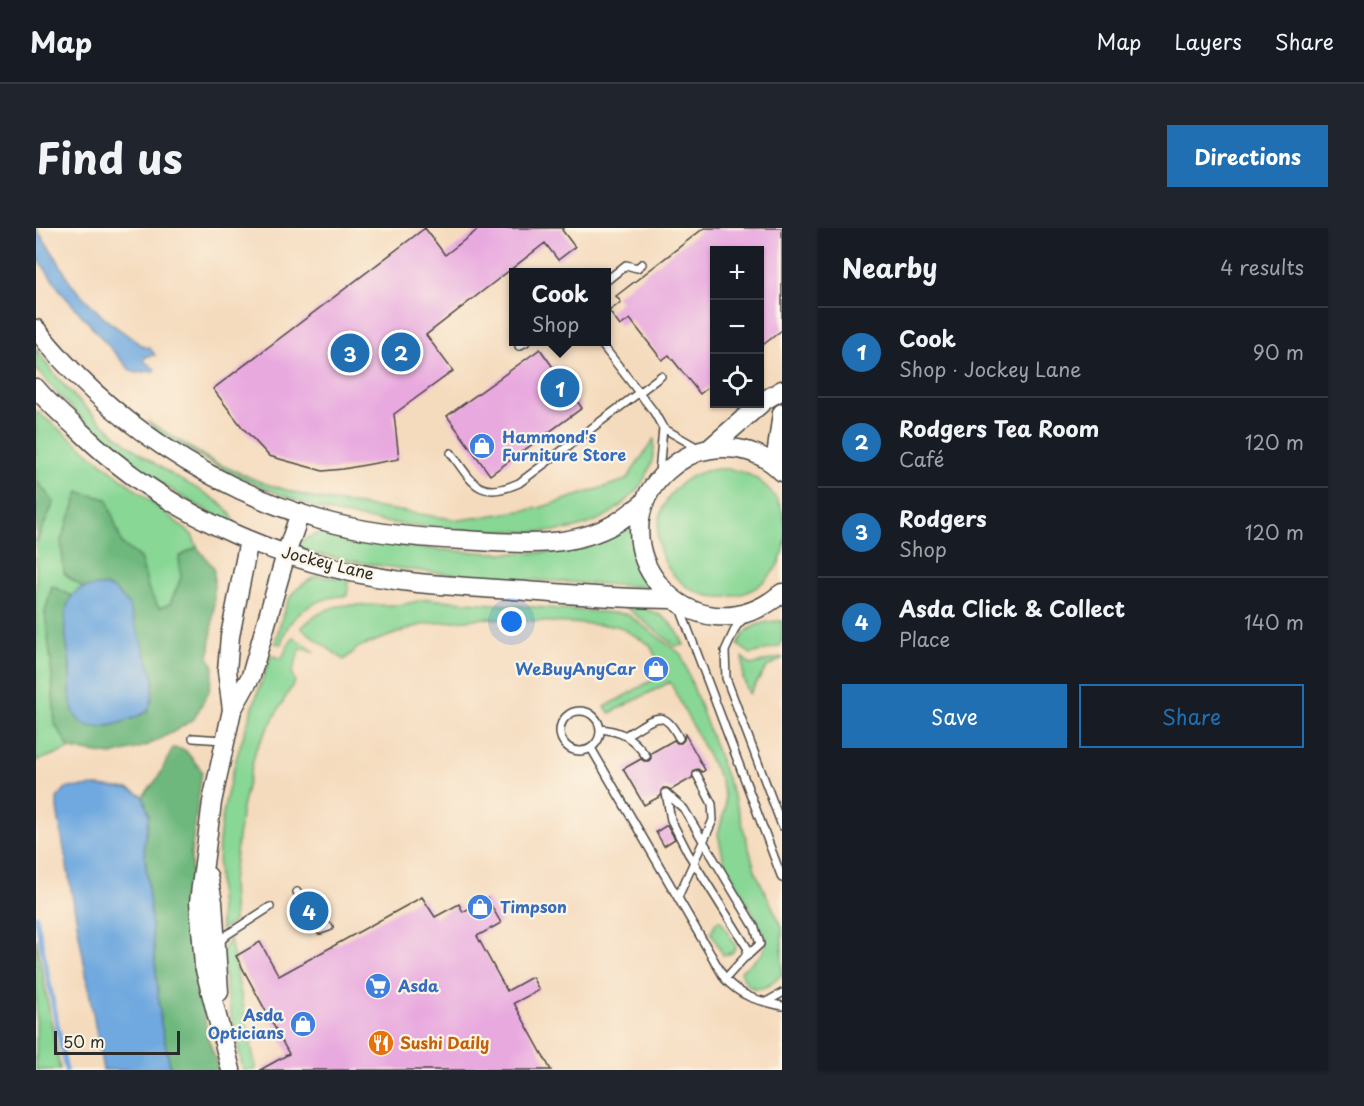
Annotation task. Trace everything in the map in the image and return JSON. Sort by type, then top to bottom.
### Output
[{"type":"street","points":[[36,329],[84,382],[122,416],[178,456],[258,498],[319,520],[406,537],[526,544],[579,538],[615,524],[645,502]]},
{"type":"street","name":"Jockey Lane","points":[[36,388],[103,454],[149,489],[204,521],[286,554],[329,566],[417,583],[675,601]]},
{"type":"street","points":[[782,390],[765,400],[706,449],[678,461],[658,478],[645,502],[639,528],[642,555],[653,579],[675,601],[701,613],[725,616],[756,610],[782,612]]},
{"type":"street","points":[[706,449],[726,447],[744,450],[760,456],[778,468],[782,413]]},
{"type":"street","points":[[231,1070],[204,966],[199,902],[212,802],[232,710],[250,676],[300,513]]},
{"type":"street","points":[[232,710],[227,671],[228,660],[234,614],[249,540]]},
{"type":"street","points":[[756,610],[782,593]]},
{"type":"street","points":[[205,856],[213,902],[220,1029]]},
{"type":"lane","points":[[611,277],[626,265],[637,268],[642,264]]},
{"type":"lane","points":[[603,346],[639,392],[663,428],[706,449]]},
{"type":"lane","points":[[451,453],[473,483],[483,490],[505,490],[519,483],[662,376]]},
{"type":"lane","points":[[658,478],[663,428]]},
{"type":"lane","points":[[675,601],[782,878]]},
{"type":"lane","points":[[756,610],[736,627],[725,651],[726,678],[782,826]]},
{"type":"lane","points":[[581,711],[596,718],[600,729],[598,740],[591,748],[579,751],[567,747],[560,736],[561,723],[570,713],[581,711]]},
{"type":"lane","points":[[626,735],[658,718],[665,718],[671,723],[679,738]]},
{"type":"lane","points":[[600,729],[617,731],[626,735],[636,742],[646,756]]},
{"type":"lane","points":[[193,738],[225,740]]},
{"type":"lane","points":[[591,748],[725,980],[737,992],[752,999],[782,1006]]},
{"type":"lane","points":[[678,897],[713,820],[712,804],[697,775]]},
{"type":"lane","points":[[725,980],[760,944],[755,928],[684,809],[666,793],[671,820],[694,863],[748,949],[746,957]]},
{"type":"lane","points":[[297,892],[304,904]]},
{"type":"lane","points":[[216,946],[228,934],[268,909]]},
{"type":"lane","points":[[312,918],[320,930],[329,927]]},
{"type":"lane","points":[[766,1002],[782,993]]},
{"type":"green space","points":[[36,349],[67,389],[103,424],[150,460],[218,501],[232,516],[235,524],[179,495],[132,464],[97,434],[36,369]]},
{"type":"green space","points":[[36,411],[192,535],[197,547],[179,557],[181,578],[170,604],[159,608],[149,591],[140,558],[122,544],[107,500],[64,573],[82,587],[72,596],[52,586],[45,612],[55,724],[70,749],[36,761],[36,543],[54,502],[36,480]]},
{"type":"green space","points":[[149,422],[212,461],[263,483],[313,498],[460,520],[539,508],[626,480],[654,439],[653,455],[648,471],[640,485],[617,509],[587,525],[555,531],[529,532],[436,528],[392,523],[322,510],[228,472],[166,438]]},
{"type":"green space","points":[[722,469],[746,474],[767,488],[781,509],[786,533],[781,557],[767,578],[746,592],[722,597],[698,592],[677,578],[663,557],[658,533],[663,509],[677,488],[698,474]]},
{"type":"green space","points":[[36,480],[54,502],[36,543]]},
{"type":"green space","points":[[79,492],[107,499],[122,544],[140,558],[149,591],[159,608],[170,604],[181,578],[179,557],[197,547],[214,568],[214,608],[209,659],[214,666],[209,691],[194,719],[146,746],[111,755],[70,749],[55,724],[45,612],[52,586],[72,596],[67,610],[71,702],[99,728],[148,712],[92,587],[82,587],[64,573],[61,540]]},
{"type":"green space","points":[[632,524],[638,566],[649,587],[427,572],[339,559],[296,549],[297,544],[325,532],[397,545],[445,550],[494,553],[559,552],[589,546]]},
{"type":"green space","points":[[317,576],[349,579],[347,596],[331,597],[309,606],[289,624],[281,644],[275,643],[291,596],[306,582]]},
{"type":"green space","points":[[427,599],[627,614],[681,654],[736,803],[756,873],[782,927],[782,974],[776,980],[764,987],[753,988],[748,985],[741,971],[763,953],[766,943],[765,935],[724,861],[718,834],[725,809],[725,796],[720,779],[670,682],[610,713],[605,707],[665,673],[649,644],[618,626],[487,618],[425,624],[411,628],[359,647],[344,660],[301,628],[324,611],[334,607],[398,605]]},
{"type":"green space","points":[[626,607],[645,609],[662,616],[675,628],[684,645],[675,646]]},
{"type":"green space","points":[[782,621],[780,646],[751,654],[738,645],[750,629],[768,622]]},
{"type":"green space","points":[[293,637],[315,652],[300,649],[292,674],[295,681],[256,749],[242,808],[232,883],[234,921],[221,930],[218,853],[227,795],[240,747],[271,655],[281,659]]},
{"type":"green space","points":[[782,657],[767,667],[749,694],[743,678],[743,658],[751,665]]},
{"type":"green space","points":[[173,748],[185,750],[202,771],[191,853],[192,934],[208,1038],[219,1070],[171,1070],[161,1024],[144,845],[149,815],[143,796],[158,778]]},
{"type":"green space","points":[[719,920],[736,947],[732,953],[723,955],[711,932]]},
{"type":"green space","points":[[36,939],[60,1070],[36,1070]]},
{"type":"green space","points":[[230,939],[256,1070],[243,1070],[226,991],[222,951]]},
{"type":"water","points":[[36,228],[71,284],[104,318],[144,347],[149,347],[155,355],[145,357],[144,361],[155,369],[153,373],[149,371],[136,373],[129,369],[62,293],[36,256]]},
{"type":"water","points":[[105,586],[115,590],[128,604],[154,678],[152,700],[147,712],[113,725],[101,727],[81,722],[74,714],[65,621],[68,604],[75,592],[87,587]]},
{"type":"water","points":[[97,786],[129,789],[143,796],[149,815],[144,845],[161,1024],[171,1070],[103,1070],[57,809],[57,798],[66,788]]},
{"type":"building","points":[[425,228],[445,255],[480,228],[564,228],[562,230],[575,247],[558,260],[545,243],[513,268],[509,268],[509,271],[426,335],[453,371],[394,414],[399,459],[323,471],[269,456],[242,427],[213,389]]},
{"type":"building","points":[[704,228],[782,228],[782,330],[764,344],[764,246],[710,246],[710,386],[700,394],[669,355],[662,360],[630,319],[620,326],[611,314],[611,310],[621,302],[616,296]]},
{"type":"building","points":[[540,349],[582,408],[490,475],[447,416]]},
{"type":"building","points":[[685,734],[705,770],[702,772],[698,769],[694,770],[692,778],[671,790],[663,788],[661,796],[644,805],[623,769],[641,759],[649,761],[651,753],[674,740],[681,743]]},
{"type":"building","points":[[667,825],[675,839],[664,846],[656,832]]},
{"type":"building","name":"Asda","points":[[422,897],[435,917],[459,904],[463,912],[487,898],[501,923],[477,936],[507,991],[532,977],[539,990],[514,1003],[551,1070],[260,1070],[289,1054],[236,956],[260,942],[279,976]]},
{"type":"building","points":[[311,900],[319,914],[309,913],[306,922],[298,908],[307,909]]},
{"type":"waterway","points":[[36,916],[66,1070]]},
{"type":"place","name":"Rodgers Tea Room","points":[[401,352]]},
{"type":"place","name":"Rodgers","points":[[350,353]]},
{"type":"place","name":"Cook","points":[[560,388]]},
{"type":"place","name":"Hammond's Furniture Store","points":[[482,446]]},
{"type":"place","name":"WeBuyAnyCar","points":[[656,669]]},
{"type":"place","name":"Timpson","points":[[480,907]]},
{"type":"place","name":"Asda Click & Collect","points":[[309,911]]},
{"type":"place","name":"Asda","points":[[378,986]]},
{"type":"place","name":"Asda Opticians","points":[[303,1024]]},
{"type":"place","name":"Sushi Daily","points":[[381,1043]]}]
